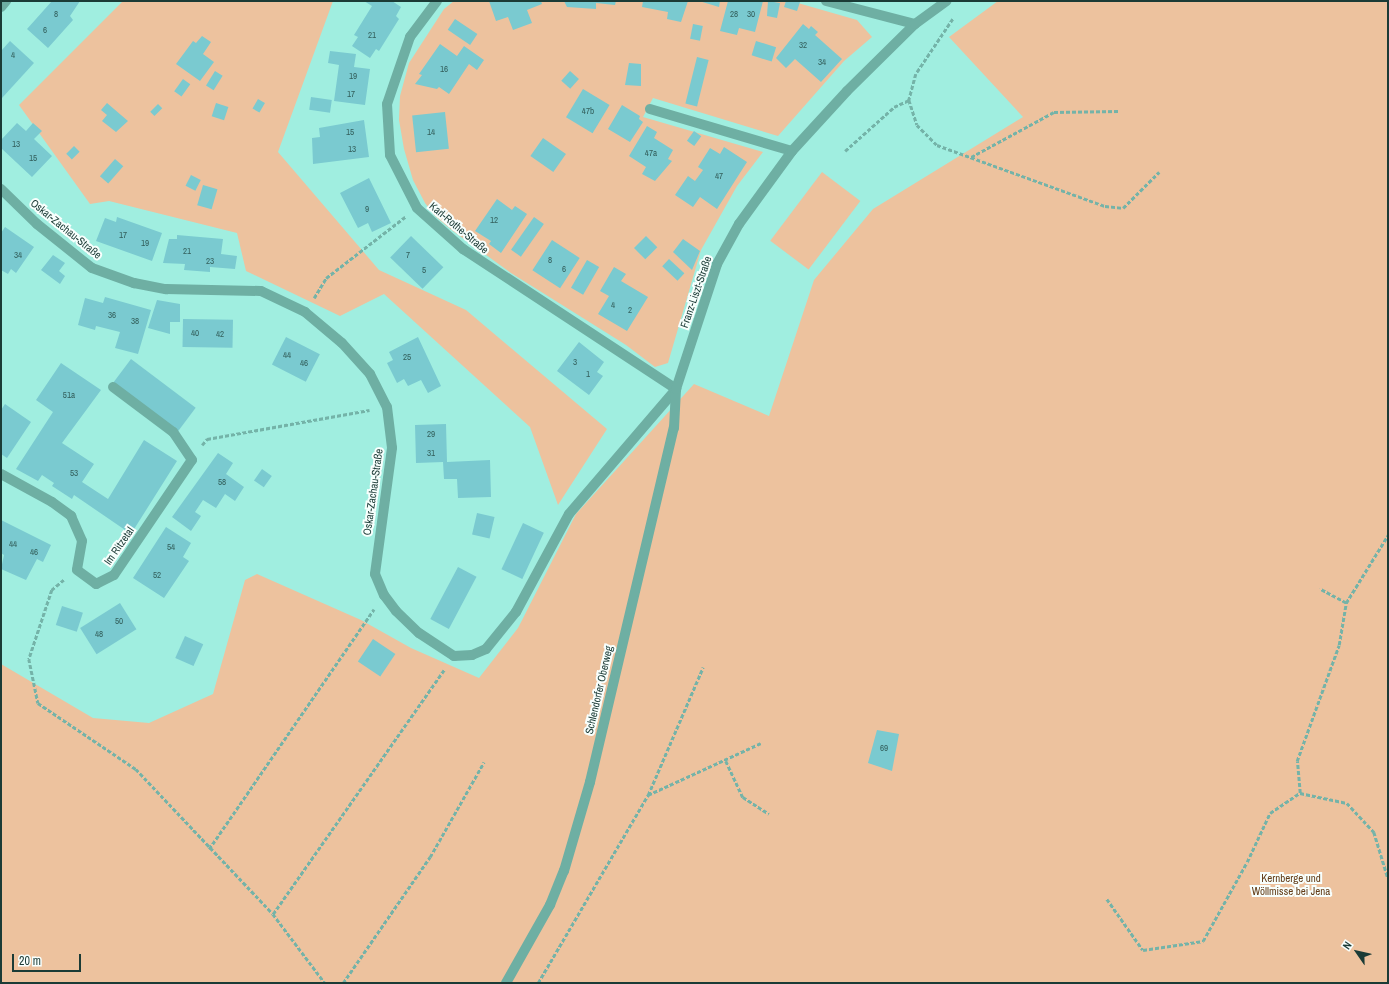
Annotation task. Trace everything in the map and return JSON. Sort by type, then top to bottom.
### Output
[{"type":"street","points":[[1,7],[6,1]]},
{"type":"street","name":"Karl-Rothe-Straße","points":[[437,1],[410,37],[387,104],[390,155],[417,208],[463,249],[676,389]]},
{"type":"street","points":[[826,1],[915,24]]},
{"type":"street","name":"Franz-Liszt-Straße","points":[[676,389],[717,264],[739,224],[792,151],[847,90],[915,24],[947,1]]},
{"type":"street","points":[[650,109],[792,151]]},
{"type":"street","name":"Oskar-Zachau-Straße","points":[[1,189],[37,224],[92,268],[134,283],[166,289],[261,291],[305,312],[342,343],[370,374],[387,407],[392,448],[375,574],[384,595],[396,612],[419,633],[454,656]]},
{"type":"street","points":[[113,387],[173,432],[192,460]]},
{"type":"street","points":[[454,656],[472,656],[486,650],[516,612],[569,514],[676,389]]},
{"type":"street","name":"Schlendorfer Oberweg","points":[[506,983],[550,905],[564,870],[590,782],[674,428],[676,389]]},
{"type":"street","name":"Im Ritzetal","points":[[1,474],[52,502],[71,516],[82,541],[77,570],[96,584],[114,575],[192,460]]},
{"type":"path","points":[[956,15],[916,74],[909,100],[917,125],[937,145],[1105,206],[1123,208],[1159,172]]},
{"type":"path","points":[[845,151],[894,107],[909,100]]},
{"type":"path","points":[[970,157],[1054,112],[1119,112]]},
{"type":"path","points":[[305,312],[326,278],[417,208]]},
{"type":"path","points":[[192,460],[207,438],[387,407]]},
{"type":"path","points":[[1300,793],[1297,761],[1339,645],[1346,603],[1388,535]]},
{"type":"path","points":[[1320,589],[1346,603]]},
{"type":"path","points":[[52,590],[29,659],[38,703],[136,769],[209,849],[272,914],[325,983]]},
{"type":"path","points":[[209,849],[384,595]]},
{"type":"path","points":[[272,914],[454,656]]},
{"type":"path","points":[[538,983],[648,795],[704,667]]},
{"type":"path","points":[[648,795],[726,761],[761,743]]},
{"type":"path","points":[[726,761],[743,797],[769,814]]},
{"type":"path","points":[[343,983],[430,857],[484,762]]},
{"type":"path","points":[[1107,898],[1143,950],[1203,941],[1247,862],[1270,813],[1300,793],[1347,803],[1374,832],[1388,878]]},
{"type":"green space","points":[[123,1],[333,1],[278,152],[379,270],[466,310],[607,429],[558,505],[530,427],[384,294],[340,316],[246,271],[237,233],[109,201],[90,204],[19,105]]},
{"type":"green space","points":[[454,1],[791,1],[857,20],[872,37],[844,61],[778,136],[653,98],[643,117],[763,152],[737,186],[701,250],[668,363],[655,367],[626,345],[511,273],[453,231],[435,216],[425,203],[413,180],[404,149],[399,120],[400,96],[409,63],[444,9]]},
{"type":"green space","name":"Kernberge und Wöllmisse bei Jena","points":[[998,1],[1388,1],[1388,983],[1,983],[1,664],[93,718],[149,723],[213,694],[245,580],[257,574],[361,620],[411,648],[479,678],[518,628],[576,514],[694,384],[769,416],[814,280],[873,209],[1023,117],[949,37]]},
{"type":"green space","points":[[822,172],[860,201],[809,270],[770,241]]},
{"type":"building","points":[[52,1],[80,1],[70,16],[73,20],[48,48],[27,29]]},
{"type":"building","points":[[364,1],[392,1],[401,7],[396,16],[399,19],[379,51],[376,49],[370,58],[352,46],[358,37],[354,35],[372,6]]},
{"type":"building","points":[[489,1],[541,1],[542,4],[527,10],[532,23],[513,30],[508,17],[496,21]]},
{"type":"building","points":[[564,1],[616,1],[615,5],[596,3],[596,9],[567,7]]},
{"type":"building","points":[[643,1],[688,1],[681,22],[667,19],[668,12],[642,7]]},
{"type":"building","points":[[699,1],[720,1],[719,7]]},
{"type":"building","points":[[728,1],[763,1],[755,32],[739,28],[737,35],[720,31]]},
{"type":"building","points":[[768,1],[780,3],[777,18],[767,16]]},
{"type":"building","points":[[786,1],[800,2],[797,11],[784,7]]},
{"type":"building","points":[[455,19],[477,34],[470,45],[448,30]]},
{"type":"building","points":[[693,24],[703,26],[700,41],[690,39]]},
{"type":"building","points":[[803,24],[809,29],[811,26],[818,32],[815,35],[842,59],[821,82],[795,59],[786,68],[776,58]]},
{"type":"building","points":[[202,36],[211,42],[203,54],[214,62],[200,81],[176,64],[193,41],[196,43]]},
{"type":"building","points":[[10,41],[34,63],[2,98],[1,51]]},
{"type":"building","points":[[756,41],[776,47],[772,61],[752,55]]},
{"type":"building","points":[[440,44],[457,56],[464,46],[484,60],[477,70],[469,64],[449,94],[439,87],[437,89],[415,84],[422,75],[419,74]]},
{"type":"building","points":[[330,51],[356,54],[354,67],[370,69],[365,105],[334,101],[339,65],[328,63]]},
{"type":"building","points":[[697,57],[709,60],[697,106],[685,104]]},
{"type":"building","points":[[629,63],[641,64],[641,86],[625,85]]},
{"type":"building","points":[[215,71],[223,76],[214,90],[206,85]]},
{"type":"building","points":[[570,71],[579,79],[570,89],[561,81]]},
{"type":"building","points":[[183,79],[190,84],[181,96],[174,91]]},
{"type":"building","points":[[583,89],[610,105],[593,133],[566,117]]},
{"type":"building","points":[[311,97],[332,100],[330,113],[309,110]]},
{"type":"building","points":[[258,99],[265,103],[259,113],[252,109]]},
{"type":"building","points":[[107,103],[128,121],[116,132],[102,121],[107,115],[101,110]]},
{"type":"building","points":[[216,103],[228,107],[224,120],[212,116]]},
{"type":"building","points":[[158,104],[162,108],[154,116],[150,112]]},
{"type":"building","points":[[622,105],[640,116],[639,119],[643,122],[630,142],[608,129]]},
{"type":"building","points":[[445,112],[449,149],[416,152],[412,115]]},
{"type":"building","points":[[364,120],[369,157],[313,164],[312,138],[320,137],[319,128]]},
{"type":"building","points":[[17,123],[26,131],[33,123],[42,131],[34,139],[52,156],[32,177],[1,148],[1,140]]},
{"type":"building","points":[[647,126],[657,132],[654,138],[673,150],[668,159],[672,161],[655,181],[642,174],[646,167],[629,156]]},
{"type":"building","points":[[694,131],[701,136],[694,146],[687,141]]},
{"type":"building","points":[[543,138],[566,154],[553,172],[530,156]]},
{"type":"building","points":[[74,146],[80,152],[72,159],[66,154]]},
{"type":"building","points":[[724,147],[747,162],[717,209],[700,197],[693,207],[675,195],[688,176],[695,181],[703,170],[698,167],[710,148],[720,154]]},
{"type":"building","points":[[115,159],[123,166],[108,184],[100,176]]},
{"type":"building","points":[[191,175],[201,180],[195,191],[186,186]]},
{"type":"building","points":[[369,178],[391,223],[372,232],[368,223],[358,228],[340,193]]},
{"type":"building","points":[[203,185],[217,189],[212,209],[197,205]]},
{"type":"building","points":[[497,199],[512,210],[515,206],[527,214],[501,253],[489,244],[491,241],[475,231]]},
{"type":"building","points":[[117,217],[162,233],[152,261],[96,241],[105,218],[116,222]]},
{"type":"building","points":[[534,217],[544,224],[521,257],[511,250]]},
{"type":"building","points":[[5,227],[34,247],[16,273],[11,269],[8,274],[1,270],[1,233]]},
{"type":"building","points":[[177,235],[223,239],[221,254],[237,256],[235,269],[210,267],[210,272],[184,270],[185,264],[163,263],[169,239],[177,239]]},
{"type":"building","points":[[411,236],[443,267],[423,289],[390,258]]},
{"type":"building","points":[[646,236],[657,247],[645,259],[634,248]]},
{"type":"building","points":[[683,239],[700,251],[692,270],[673,252]]},
{"type":"building","points":[[552,240],[580,258],[560,288],[532,270]]},
{"type":"building","points":[[53,255],[65,263],[59,271],[65,276],[60,284],[41,270]]},
{"type":"building","points":[[669,259],[684,273],[678,281],[662,266]]},
{"type":"building","points":[[587,260],[599,267],[583,295],[571,288]]},
{"type":"building","points":[[614,267],[626,274],[621,281],[648,297],[627,331],[598,314],[609,296],[600,291]]},
{"type":"building","points":[[105,297],[151,310],[138,354],[115,348],[120,332],[96,326],[95,330],[78,325],[85,298],[103,303]]},
{"type":"building","points":[[157,300],[180,304],[180,322],[170,322],[170,334],[148,328]]},
{"type":"building","points":[[183,319],[233,320],[233,348],[183,347]]},
{"type":"building","points":[[286,337],[320,354],[306,382],[272,365]]},
{"type":"building","points":[[418,337],[441,386],[428,393],[421,380],[408,386],[404,379],[397,383],[387,363],[393,360],[389,352]]},
{"type":"building","points":[[579,342],[604,362],[597,372],[603,376],[589,395],[557,371]]},
{"type":"building","points":[[131,359],[196,408],[178,431],[114,382]]},
{"type":"building","points":[[61,363],[101,390],[62,443],[94,464],[82,482],[108,499],[144,440],[177,461],[131,534],[74,495],[72,499],[52,486],[54,483],[42,475],[38,481],[16,469],[53,412],[36,400]]},
{"type":"building","points":[[5,404],[31,422],[7,458],[1,454],[1,410]]},
{"type":"building","points":[[446,424],[447,462],[490,460],[491,497],[458,498],[457,479],[444,479],[443,462],[416,463],[415,425]]},
{"type":"building","points":[[218,453],[233,463],[226,474],[244,487],[235,501],[225,494],[216,508],[203,500],[195,512],[201,516],[191,531],[172,517]]},
{"type":"building","points":[[262,469],[272,476],[264,487],[254,480]]},
{"type":"building","points":[[477,513],[495,517],[490,538],[472,534]]},
{"type":"building","points":[[1,520],[51,545],[43,562],[37,559],[26,580],[1,569],[4,555],[1,553]]},
{"type":"building","points":[[523,523],[544,533],[522,579],[501,569]]},
{"type":"building","points":[[166,527],[191,543],[183,557],[189,561],[164,598],[133,578]]},
{"type":"building","points":[[458,567],[477,577],[449,629],[430,619]]},
{"type":"building","points":[[120,603],[136,629],[97,654],[80,628]]},
{"type":"building","points":[[62,606],[83,613],[77,632],[56,625]]},
{"type":"building","points":[[185,636],[203,644],[194,666],[175,658]]},
{"type":"building","points":[[373,639],[395,654],[380,676],[358,661]]},
{"type":"building","points":[[877,730],[899,734],[892,771],[868,763]]}]
